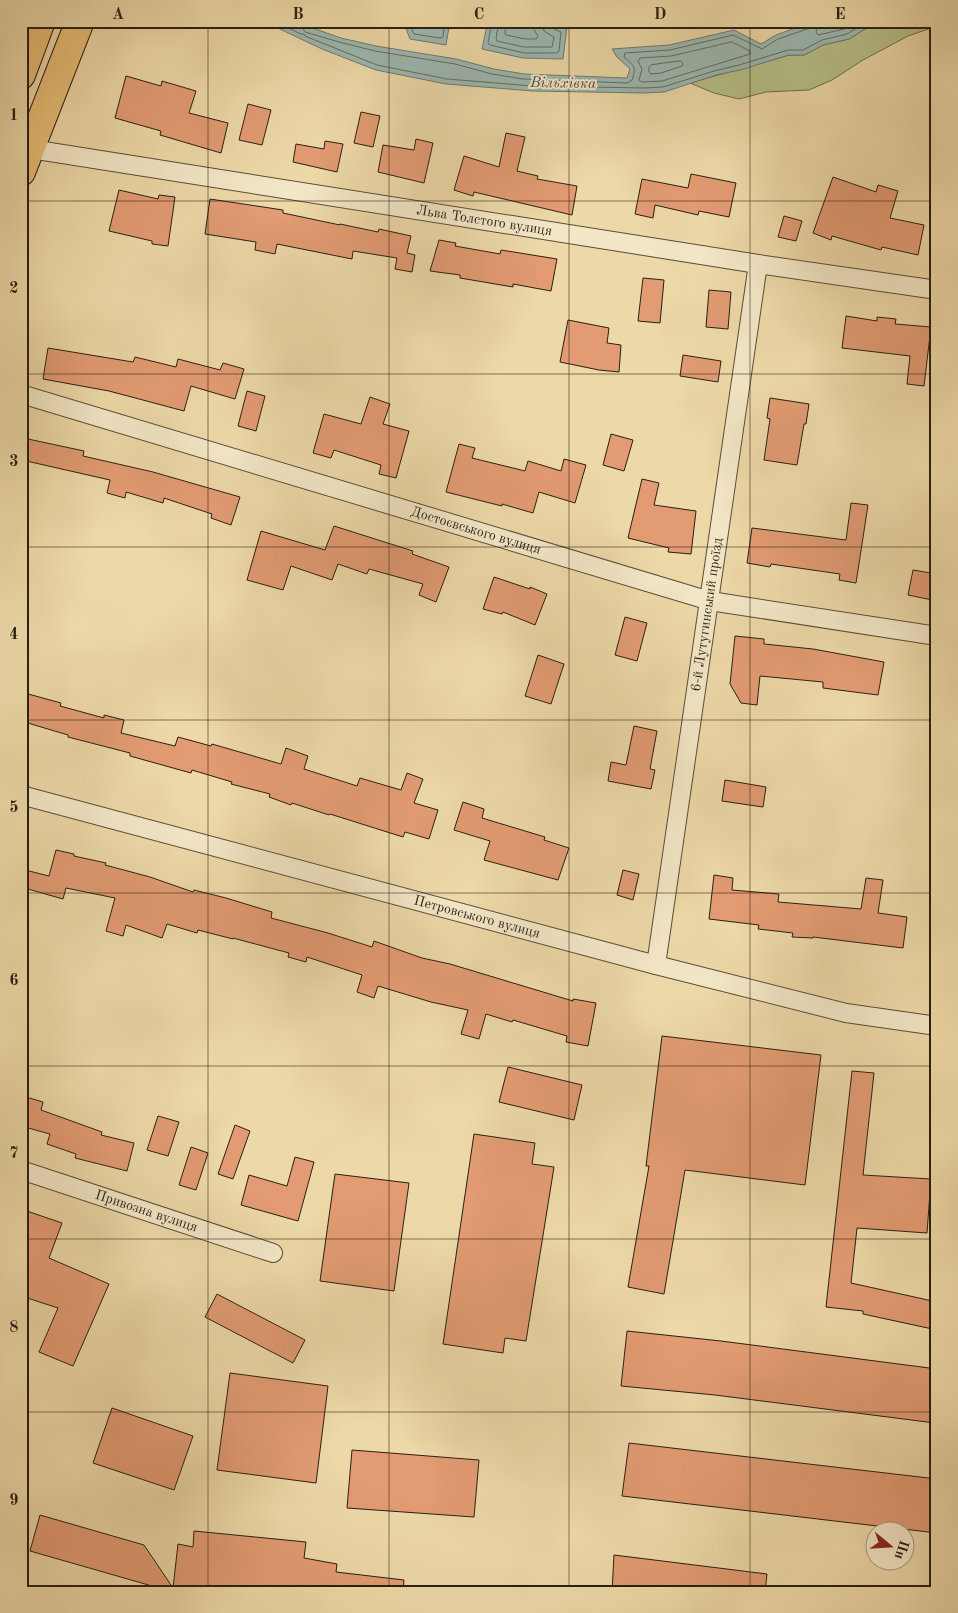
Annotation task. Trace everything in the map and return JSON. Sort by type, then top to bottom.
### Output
[{"type":"main road","points":[[21,75],[41,21]]},
{"type":"main road","points":[[26,160],[80,21]]},
{"type":"street","name":"Льва Толстого вулиця","points":[[26,160],[937,290]]},
{"type":"street","name":"6-й Лутугинський проїзд","points":[[656,965],[758,264]]},
{"type":"street","name":"Достоєвського вулиця","points":[[21,394],[710,600],[937,636]]},
{"type":"street","name":"Петровського вулиця","points":[[21,795],[656,965],[846,1013],[937,1026]]},
{"type":"street","name":"Привозна вулиця","points":[[21,1170],[273,1253]]},
{"type":"green space","points":[[878,21],[937,21],[937,26],[908,36],[863,60],[832,80],[809,90],[766,92],[739,99],[714,93],[690,83],[789,55],[804,55],[823,45],[849,39]]},
{"type":"water","name":"Вільхівка","points":[[263,21],[306,21],[307,26],[341,38],[376,46],[456,59],[494,69],[524,74],[627,78],[630,69],[617,57],[612,49],[669,45],[734,30],[761,44],[776,35],[814,21],[878,21],[849,39],[823,45],[804,55],[789,55],[740,70],[716,75],[664,92],[644,93],[533,91],[446,84],[376,70],[322,49]]},
{"type":"water","points":[[406,21],[450,21],[446,45],[410,39],[405,26]]},
{"type":"water","points":[[488,21],[542,21],[567,27],[563,59],[523,58],[482,49]]},
{"type":"building","points":[[126,76],[161,86],[162,81],[196,91],[189,113],[228,123],[221,153],[160,135],[161,131],[115,118]]},
{"type":"building","points":[[248,104],[271,110],[262,145],[239,140]]},
{"type":"building","points":[[361,112],[380,116],[373,147],[354,143]]},
{"type":"building","points":[[506,133],[525,137],[517,171],[538,176],[537,179],[577,186],[572,215],[474,192],[473,196],[454,190],[464,156],[499,167]]},
{"type":"building","points":[[416,139],[433,143],[424,183],[378,172],[383,145],[414,150]]},
{"type":"building","points":[[325,141],[343,144],[337,172],[293,162],[296,144],[324,149]]},
{"type":"building","points":[[691,174],[736,183],[729,217],[699,211],[698,215],[655,205],[653,218],[635,214],[642,179],[688,188]]},
{"type":"building","points":[[833,177],[876,192],[878,185],[898,191],[890,218],[924,225],[918,255],[882,247],[881,250],[832,236],[831,240],[813,233]]},
{"type":"building","points":[[119,190],[158,199],[159,195],[175,197],[168,246],[152,244],[152,241],[109,231]]},
{"type":"building","points":[[210,199],[283,210],[283,213],[340,225],[378,232],[379,229],[411,236],[407,253],[415,255],[412,272],[395,269],[397,258],[353,251],[352,259],[277,244],[275,254],[255,250],[256,242],[205,234]]},
{"type":"building","points":[[784,216],[802,221],[796,241],[778,237]]},
{"type":"building","points":[[439,240],[456,243],[455,246],[500,254],[501,250],[557,259],[551,291],[513,284],[513,287],[460,278],[460,275],[430,271]]},
{"type":"building","points":[[643,278],[664,280],[660,323],[638,321]]},
{"type":"building","points":[[709,290],[731,292],[728,329],[706,327]]},
{"type":"building","points":[[846,316],[877,321],[877,317],[896,319],[895,324],[931,327],[924,386],[907,384],[910,356],[842,348]]},
{"type":"building","points":[[568,320],[609,328],[607,343],[621,345],[619,372],[560,362]]},
{"type":"building","points":[[48,348],[133,362],[135,357],[176,367],[178,359],[220,370],[223,363],[244,369],[235,399],[191,386],[184,411],[109,391],[43,379]]},
{"type":"building","points":[[683,355],[721,361],[718,382],[680,376]]},
{"type":"building","points":[[247,391],[265,396],[256,431],[238,426]]},
{"type":"building","points":[[370,397],[390,404],[383,424],[409,431],[396,478],[379,474],[381,465],[334,450],[331,458],[313,453],[324,414],[361,424]]},
{"type":"building","points":[[770,398],[809,404],[797,465],[764,460],[770,419],[767,418]]},
{"type":"building","points":[[611,434],[633,440],[624,471],[603,465]]},
{"type":"building","points":[[28,439],[84,451],[83,456],[153,472],[240,497],[231,525],[211,518],[212,514],[164,498],[163,503],[126,492],[125,498],[107,493],[110,480],[22,460]]},
{"type":"building","points":[[459,444],[475,448],[472,458],[525,471],[528,461],[561,471],[564,459],[586,465],[575,503],[539,492],[533,513],[446,492]]},
{"type":"building","points":[[642,479],[659,483],[654,505],[696,511],[691,554],[668,552],[669,548],[628,538]]},
{"type":"building","points":[[851,503],[868,505],[856,583],[839,580],[840,574],[771,564],[770,567],[747,563],[752,528],[846,540]]},
{"type":"building","points":[[334,526],[413,551],[412,554],[449,567],[436,602],[419,595],[423,584],[369,569],[367,574],[338,564],[332,580],[291,566],[283,590],[247,580],[261,531],[325,550]]},
{"type":"building","points":[[913,570],[937,574],[937,601],[908,595]]},
{"type":"building","points":[[494,577],[547,594],[535,625],[503,612],[502,614],[483,609]]},
{"type":"building","points":[[625,617],[647,623],[637,661],[615,655]]},
{"type":"building","points":[[735,636],[764,639],[764,644],[813,649],[884,662],[878,695],[823,688],[823,682],[760,676],[757,705],[741,703],[730,684]]},
{"type":"building","points":[[538,655],[564,664],[551,704],[525,696]]},
{"type":"building","points":[[21,692],[61,703],[60,706],[104,718],[104,715],[124,720],[121,733],[175,746],[178,737],[211,746],[212,744],[281,764],[286,748],[308,756],[304,769],[357,786],[360,778],[401,790],[407,773],[423,779],[414,803],[438,810],[429,839],[405,832],[403,837],[292,803],[291,805],[269,797],[270,794],[231,784],[232,782],[192,770],[191,773],[130,756],[130,753],[68,737],[68,735],[21,721]]},
{"type":"building","points":[[634,726],[657,731],[650,769],[655,770],[651,789],[608,781],[611,762],[626,765]]},
{"type":"building","points":[[725,780],[766,787],[763,807],[722,801]]},
{"type":"building","points":[[463,802],[484,809],[482,818],[545,837],[544,840],[569,848],[558,880],[484,860],[490,841],[454,830]]},
{"type":"building","points":[[56,850],[106,863],[105,865],[150,877],[193,892],[194,890],[226,898],[272,912],[271,918],[372,947],[374,941],[422,958],[450,964],[573,1001],[573,999],[596,1003],[588,1046],[566,1042],[567,1036],[486,1014],[479,1039],[461,1034],[468,1010],[431,1002],[378,986],[374,998],[357,992],[362,975],[307,957],[306,962],[288,957],[289,953],[233,938],[198,930],[197,933],[167,924],[162,938],[126,925],[123,936],[106,931],[115,898],[66,888],[63,899],[21,887],[21,869],[49,876]]},
{"type":"building","points":[[623,870],[639,874],[633,900],[617,895]]},
{"type":"building","points":[[714,875],[733,878],[732,890],[779,894],[778,902],[861,909],[866,878],[883,880],[878,913],[907,917],[903,948],[813,937],[792,937],[793,933],[758,929],[759,925],[709,919]]},
{"type":"building","points":[[662,1036],[821,1055],[805,1185],[685,1170],[664,1294],[628,1287],[649,1166],[646,1166]]},
{"type":"building","points":[[508,1067],[582,1085],[574,1120],[499,1102]]},
{"type":"building","points":[[852,1071],[874,1073],[863,1175],[931,1179],[927,1233],[857,1228],[851,1283],[937,1302],[937,1330],[863,1314],[863,1311],[826,1307]]},
{"type":"building","points":[[26,1097],[43,1102],[41,1110],[102,1132],[101,1135],[134,1143],[127,1171],[75,1158],[76,1154],[47,1144],[50,1134],[21,1126],[21,1114]]},
{"type":"building","points":[[158,1116],[179,1122],[168,1156],[147,1150]]},
{"type":"building","points":[[235,1125],[250,1131],[233,1179],[218,1174]]},
{"type":"building","points":[[474,1134],[535,1143],[532,1164],[554,1167],[526,1341],[505,1338],[503,1353],[443,1344]]},
{"type":"building","points":[[191,1147],[208,1153],[196,1190],[179,1185]]},
{"type":"building","points":[[295,1157],[314,1162],[298,1221],[241,1205],[249,1175],[287,1186]]},
{"type":"building","points":[[335,1174],[409,1183],[394,1291],[320,1281]]},
{"type":"building","points":[[21,1209],[62,1223],[49,1258],[109,1284],[73,1366],[39,1352],[58,1308],[21,1296]]},
{"type":"building","points":[[217,1294],[305,1340],[293,1363],[205,1317]]},
{"type":"building","points":[[627,1331],[721,1341],[937,1369],[937,1410],[935,1423],[715,1395],[621,1386]]},
{"type":"building","points":[[230,1373],[328,1386],[316,1483],[217,1470]]},
{"type":"building","points":[[112,1408],[193,1436],[174,1490],[93,1463]]},
{"type":"building","points":[[629,1443],[937,1479],[937,1533],[916,1531],[916,1520],[866,1520],[866,1525],[622,1496]]},
{"type":"building","points":[[352,1450],[479,1460],[474,1517],[347,1508]]},
{"type":"building","points":[[40,1515],[144,1545],[173,1588],[178,1544],[193,1547],[194,1531],[306,1542],[304,1558],[337,1564],[336,1572],[404,1580],[403,1592],[173,1592],[30,1551]]},
{"type":"building","points":[[614,1555],[767,1574],[765,1592],[612,1592]]}]
